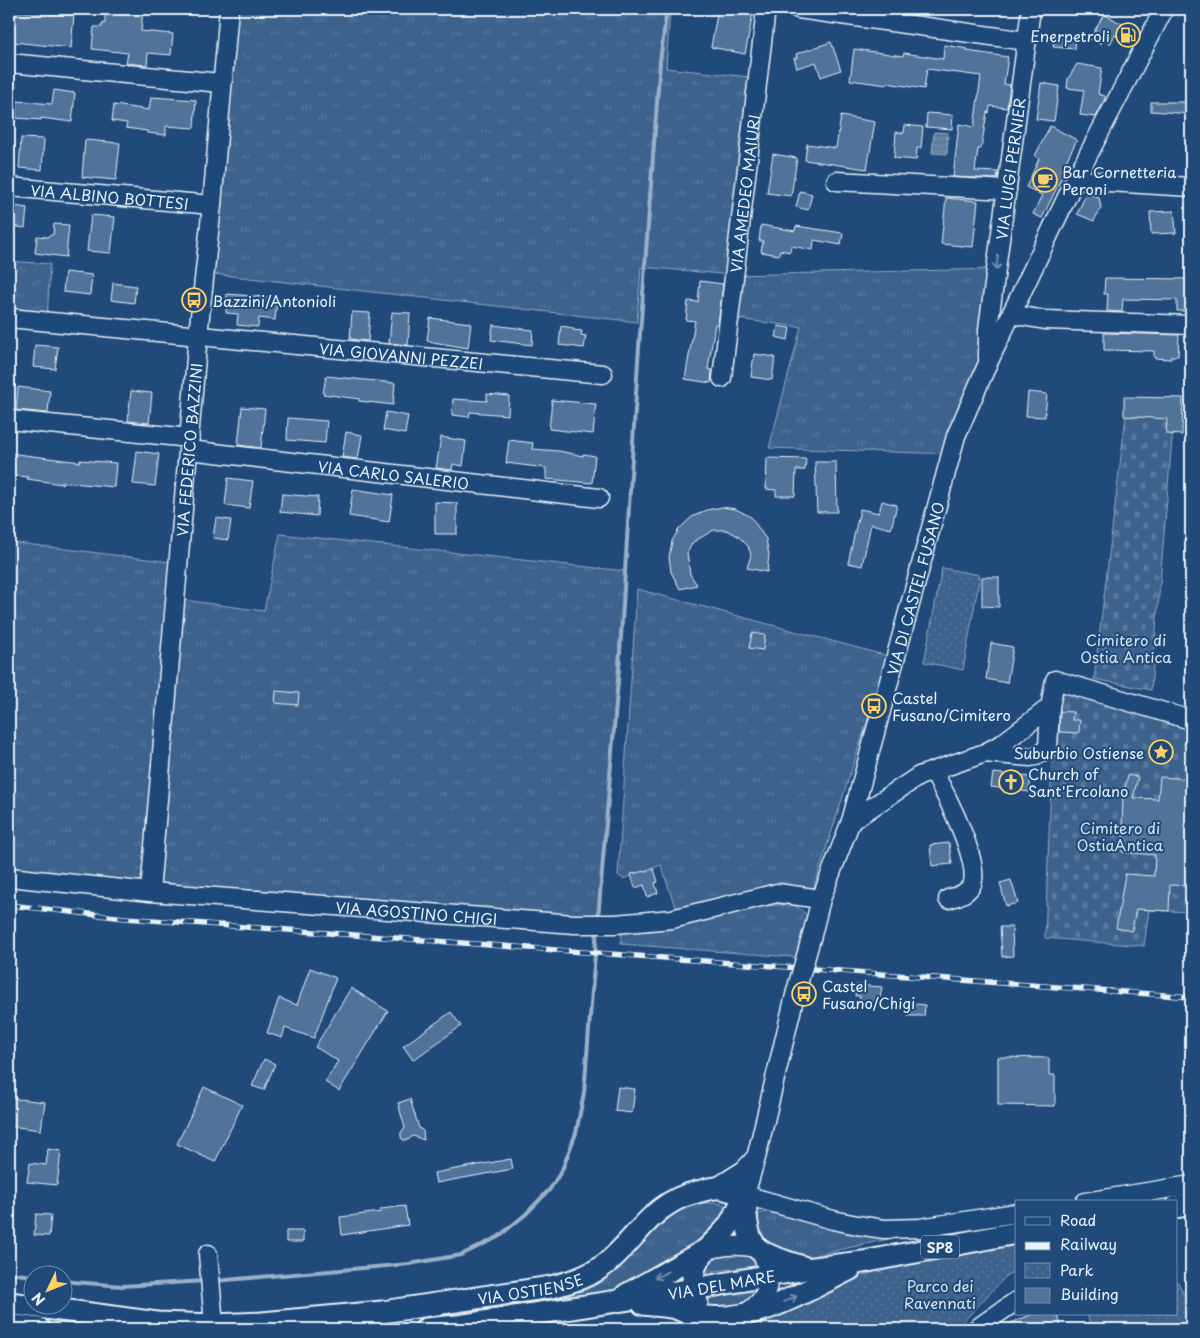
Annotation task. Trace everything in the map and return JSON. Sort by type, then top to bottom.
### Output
[{"type":"main road","points":[[717,1187],[745,1196]]},
{"type":"main road","name":"VIA OSTIENSE","points":[[9,1303],[157,1323],[214,1325],[262,1323],[382,1312],[563,1284],[586,1276],[606,1264],[644,1223],[667,1204],[687,1194],[717,1187]]},
{"type":"main road","points":[[745,1196],[748,1228],[758,1249],[806,1269]]},
{"type":"main road","points":[[745,1196],[730,1224],[704,1251],[694,1267],[697,1313],[708,1311],[734,1315],[789,1300],[863,1262]]},
{"type":"main road","points":[[1178,1207],[1191,1204]]},
{"type":"main road","name":"VIA DEL MARE","points":[[426,1329],[456,1326],[617,1300],[697,1313],[768,1276],[863,1262],[1015,1233]]},
{"type":"main road","points":[[617,1300],[704,1251]]},
{"type":"main road","points":[[9,1325],[39,1329]]},
{"type":"street","name":"VIA FEDERICO BAZZINI","points":[[150,892],[198,335],[212,205],[229,9]]},
{"type":"street","name":"VIA AMEDEO MAIURI","points":[[722,378],[766,9]]},
{"type":"street","points":[[798,9],[1027,41]]},
{"type":"street","name":"VIA LUIGI PERNIER","points":[[988,363],[994,333],[1007,190],[1031,9]]},
{"type":"street","points":[[994,333],[1011,314],[1075,180],[1164,9]]},
{"type":"street","points":[[9,63],[222,83]]},
{"type":"street","points":[[1075,180],[1191,187]]},
{"type":"street","points":[[836,181],[1007,190]]},
{"type":"street","name":"VIA ALBINO BOTTESI","points":[[9,188],[212,205]]},
{"type":"street","points":[[1011,314],[1045,320],[1191,325]]},
{"type":"street","name":"VIA GIOVANNI PEZZEI","points":[[9,318],[604,374]]},
{"type":"street","name":"VIA DI CASTEL FUSANO","points":[[745,1196],[821,898],[851,821],[956,436],[988,363]]},
{"type":"street","name":"VIA CARLO SALERIO","points":[[9,420],[599,498]]},
{"type":"street","points":[[985,753],[1030,757],[1036,756],[1050,743],[1050,707],[1055,680],[1191,720]]},
{"type":"street","points":[[851,821],[919,776],[985,753],[1003,743],[1050,707]]},
{"type":"street","points":[[933,771],[947,796],[967,843],[975,875],[972,885],[963,894],[948,899]]},
{"type":"street","name":"VIA AGOSTINO CHIGI","points":[[9,877],[150,892],[574,924],[615,924],[672,918],[777,893],[821,898]]},
{"type":"street","points":[[717,1187],[744,1170],[752,1163],[757,1154]]},
{"type":"street","points":[[1097,1200],[1191,1185]]},
{"type":"street","points":[[745,1196],[833,1220],[884,1229],[920,1228],[1015,1213]]},
{"type":"street","points":[[704,1251],[718,1247],[742,1245],[758,1249],[764,1259],[768,1276],[764,1297],[755,1307],[734,1315]]},
{"type":"street","points":[[208,1262],[214,1325]]},
{"type":"street","points":[[976,1329],[1015,1302]]},
{"type":"green space","points":[[229,9],[670,9],[666,68],[758,78],[735,275],[996,269],[988,363],[951,454],[769,448],[801,327],[729,318],[734,275],[641,267],[637,322],[205,273]]},
{"type":"green space","points":[[9,261],[50,264],[47,321],[9,318]]},
{"type":"green space","name":"Cimitero di Ostia Antica","points":[[1126,415],[1174,415],[1151,690],[1094,679]]},
{"type":"green space","points":[[280,534],[625,571],[597,931],[9,877],[9,542],[179,563],[176,599],[264,611]]},
{"type":"green space","points":[[942,568],[980,575],[963,670],[924,662]]},
{"type":"green space","points":[[637,589],[888,656],[813,890],[780,883],[746,891],[679,912],[673,901],[661,865],[623,879],[618,875]]},
{"type":"green space","name":"Cimitero di OstiaAntica","points":[[1055,680],[1191,725],[1191,912],[1149,910],[1144,946],[1045,938]]},
{"type":"green space","points":[[791,904],[805,914],[808,920],[809,934],[805,958],[621,944],[622,930],[652,931],[765,906]]},
{"type":"green space","points":[[691,1203],[718,1203],[725,1205],[720,1218],[695,1243],[655,1274],[624,1288],[595,1294],[560,1296],[586,1290],[603,1281],[624,1264],[663,1217]]},
{"type":"green space","points":[[769,1210],[888,1239],[803,1258],[790,1259],[767,1243],[759,1230],[757,1218],[759,1214]]},
{"type":"green space","name":"Parco dei Ravennati","points":[[1015,1245],[1015,1271],[1008,1274],[956,1329],[752,1329],[817,1296],[879,1269]]},
{"type":"green space","points":[[736,1253],[751,1257],[755,1266],[699,1273],[714,1258]]},
{"type":"green space","points":[[1178,1282],[1191,1310],[1191,1329],[1092,1329],[1088,1316],[1178,1316]]},
{"type":"green space","points":[[757,1289],[757,1294],[742,1307],[725,1308],[713,1306],[701,1297]]},
{"type":"shaded area","points":[[934,132],[948,133],[947,154],[932,153]]},
{"type":"building","points":[[105,9],[143,9],[141,31],[173,34],[171,55],[148,53],[147,65],[126,63],[128,53],[92,49],[94,27],[102,27],[102,24],[105,24]]},
{"type":"building","points":[[718,9],[753,13],[745,54],[711,47]]},
{"type":"building","points":[[16,11],[74,15],[71,48],[13,42]]},
{"type":"building","points":[[1104,14],[1137,32],[1130,44],[1115,35],[1110,44],[1103,40],[1101,44],[1090,39]]},
{"type":"building","points":[[1055,33],[1076,35],[1075,49],[1053,47]]},
{"type":"building","points":[[831,42],[841,70],[821,77],[816,62],[797,68],[794,58],[797,58],[796,54]]},
{"type":"building","points":[[944,45],[968,49],[967,51],[1008,57],[1004,84],[1010,85],[1007,108],[990,106],[989,113],[987,112],[981,149],[978,149],[975,171],[998,172],[997,179],[953,177],[959,124],[974,127],[981,76],[927,69],[924,89],[850,80],[854,49],[903,56],[904,53],[943,59]]},
{"type":"building","points":[[1077,64],[1102,68],[1098,94],[1105,96],[1096,117],[1080,115],[1084,90],[1067,88],[1068,79]]},
{"type":"building","points":[[1041,83],[1059,86],[1054,121],[1036,119]]},
{"type":"building","points":[[54,90],[75,93],[72,122],[41,118],[41,120],[16,118],[17,101],[52,104]]},
{"type":"building","points":[[151,97],[196,100],[194,128],[166,126],[166,135],[126,128],[127,123],[112,121],[114,105],[149,110]]},
{"type":"building","points":[[1151,102],[1191,102],[1191,114],[1151,111]]},
{"type":"building","points":[[927,113],[953,115],[952,129],[926,127]]},
{"type":"building","points":[[841,116],[875,122],[867,169],[805,160],[807,144],[836,148]]},
{"type":"building","points":[[905,125],[923,127],[921,148],[917,148],[916,160],[894,158],[896,132],[904,133]]},
{"type":"building","points":[[1050,126],[1077,140],[1061,171],[1064,173],[1042,218],[1033,214],[1042,195],[1026,187],[1039,159],[1035,156]]},
{"type":"building","points":[[21,138],[44,139],[42,170],[19,168]]},
{"type":"building","points":[[85,140],[120,143],[116,180],[82,177]]},
{"type":"building","points":[[773,154],[797,158],[791,196],[767,193]]},
{"type":"building","points":[[800,191],[812,194],[808,210],[796,207]]},
{"type":"building","points":[[1087,192],[1099,198],[1101,207],[1094,221],[1077,214]]},
{"type":"building","points":[[946,198],[978,201],[973,247],[941,244]]},
{"type":"building","points":[[14,206],[27,208],[25,228],[11,226]]},
{"type":"building","points":[[1174,211],[1176,233],[1151,234],[1150,212]]},
{"type":"building","points":[[91,215],[115,217],[111,253],[87,251]]},
{"type":"building","points":[[54,224],[69,225],[66,257],[35,253],[37,236],[48,237],[53,235]]},
{"type":"building","points":[[761,225],[795,231],[796,226],[843,233],[841,245],[814,240],[813,250],[791,246],[790,252],[780,250],[779,255],[761,252],[763,241],[759,241]]},
{"type":"building","points":[[65,272],[92,275],[90,295],[63,292]]},
{"type":"building","points":[[1105,278],[1191,279],[1191,311],[1177,311],[1177,300],[1123,299],[1122,312],[1107,311],[1108,294],[1104,294]]},
{"type":"building","points":[[700,281],[723,284],[718,324],[715,324],[708,369],[712,370],[711,383],[685,379],[695,321],[686,320],[688,301],[698,302]]},
{"type":"building","points":[[113,283],[136,286],[134,303],[111,300]]},
{"type":"building","points":[[227,294],[277,298],[275,320],[259,318],[258,327],[237,325],[238,314],[226,313]]},
{"type":"building","points":[[352,312],[370,313],[368,341],[350,339]]},
{"type":"building","points":[[392,312],[410,313],[408,345],[389,343]]},
{"type":"building","points":[[430,318],[471,323],[468,348],[427,341]]},
{"type":"building","points":[[493,325],[533,330],[532,345],[491,340]]},
{"type":"building","points":[[561,326],[582,331],[581,335],[586,336],[584,348],[559,345]]},
{"type":"building","points":[[778,326],[790,328],[788,340],[776,337]]},
{"type":"building","points":[[1104,333],[1179,335],[1178,356],[1171,356],[1171,359],[1154,358],[1154,351],[1104,350]]},
{"type":"building","points":[[35,345],[58,347],[55,369],[33,367]]},
{"type":"building","points":[[754,354],[775,357],[772,380],[751,377]]},
{"type":"building","points":[[326,376],[395,383],[393,405],[323,394]]},
{"type":"building","points":[[18,387],[50,391],[48,413],[16,410]]},
{"type":"building","points":[[131,391],[152,393],[149,423],[128,421]]},
{"type":"building","points":[[1028,392],[1047,394],[1045,417],[1026,416]]},
{"type":"building","points":[[487,394],[509,396],[508,415],[470,412],[469,417],[452,415],[453,399],[487,401]]},
{"type":"building","points":[[1124,397],[1183,398],[1182,435],[1166,434],[1167,419],[1124,416]]},
{"type":"building","points":[[552,400],[596,404],[593,434],[549,429]]},
{"type":"building","points":[[242,407],[265,409],[261,448],[238,445]]},
{"type":"building","points":[[386,412],[408,416],[405,434],[383,430]]},
{"type":"building","points":[[288,418],[327,421],[325,443],[287,440]]},
{"type":"building","points":[[346,432],[362,435],[358,459],[342,457]]},
{"type":"building","points":[[441,437],[466,441],[463,466],[453,464],[452,470],[436,468]]},
{"type":"building","points":[[509,440],[533,443],[532,449],[595,456],[592,483],[546,479],[546,468],[506,463]]},
{"type":"building","points":[[137,451],[159,454],[155,486],[133,484]]},
{"type":"building","points":[[9,453],[80,462],[80,460],[116,463],[114,487],[62,482],[62,484],[9,475]]},
{"type":"building","points":[[767,458],[806,459],[805,470],[796,470],[795,496],[776,496],[776,490],[766,489]]},
{"type":"building","points":[[815,462],[836,462],[837,512],[817,512]]},
{"type":"building","points":[[228,478],[253,481],[249,508],[225,505]]},
{"type":"building","points":[[353,489],[393,495],[389,522],[349,516]]},
{"type":"building","points":[[282,494],[318,497],[317,516],[280,512]]},
{"type":"building","points":[[882,501],[897,505],[891,529],[871,524],[862,566],[848,563],[860,509],[879,513]]},
{"type":"building","points":[[435,502],[457,503],[457,534],[435,534]]},
{"type":"building","points":[[722,507],[736,509],[751,517],[766,539],[769,555],[767,572],[747,568],[751,555],[748,546],[738,536],[727,530],[714,530],[693,542],[687,553],[690,574],[697,585],[680,589],[671,572],[669,557],[672,541],[679,529],[692,517],[707,510]]},
{"type":"building","points":[[216,518],[231,520],[228,540],[213,538]]},
{"type":"building","points":[[982,577],[999,577],[999,607],[982,606]]},
{"type":"building","points":[[752,633],[765,635],[763,650],[749,648]]},
{"type":"building","points":[[991,643],[1013,647],[1007,683],[986,679]]},
{"type":"building","points":[[276,691],[299,693],[298,705],[275,703]]},
{"type":"building","points":[[1060,711],[1073,712],[1072,720],[1080,720],[1079,733],[1059,732]]},
{"type":"building","name":"Church of Sant'Ercolano","points":[[993,773],[1031,777],[1029,792],[991,787]]},
{"type":"building","points":[[1128,775],[1138,777],[1133,798],[1158,799],[1160,777],[1191,779],[1191,886],[1170,885],[1169,911],[1136,909],[1132,931],[1116,928],[1125,874],[1154,876],[1155,855],[1122,852],[1124,829],[1122,829],[1123,797]]},
{"type":"building","points":[[949,843],[952,864],[932,866],[930,845]]},
{"type":"building","points":[[654,869],[658,882],[655,883],[658,893],[647,897],[644,885],[635,888],[631,874]]},
{"type":"building","points":[[1011,880],[1018,903],[1006,906],[1000,883]]},
{"type":"building","points":[[1000,927],[1012,927],[1013,956],[1002,957]]},
{"type":"building","points":[[310,968],[336,978],[314,1038],[285,1028],[282,1038],[267,1033],[279,998],[297,1005]]},
{"type":"building","points":[[856,985],[882,987],[880,998],[876,997],[875,1005],[859,1004],[860,996],[855,996]]},
{"type":"building","points":[[351,988],[388,1011],[339,1091],[325,1082],[338,1061],[315,1047]]},
{"type":"building","points":[[909,1003],[925,1005],[924,1016],[908,1016]]},
{"type":"building","points":[[451,1012],[461,1026],[413,1060],[403,1046]]},
{"type":"building","points":[[998,1057],[1049,1058],[1049,1075],[1055,1075],[1055,1106],[998,1105]]},
{"type":"building","points":[[264,1059],[275,1064],[264,1090],[252,1086]]},
{"type":"building","points":[[204,1087],[242,1105],[215,1162],[177,1144]]},
{"type":"building","points":[[618,1087],[635,1089],[632,1113],[615,1111]]},
{"type":"building","points":[[9,1098],[45,1102],[41,1130],[9,1126]]},
{"type":"building","points":[[410,1099],[419,1128],[423,1131],[424,1140],[413,1136],[408,1140],[403,1140],[401,1137],[401,1132],[405,1128],[398,1103]]},
{"type":"building","points":[[48,1149],[61,1151],[57,1185],[27,1182],[30,1163],[46,1165]]},
{"type":"building","points":[[511,1159],[513,1169],[436,1183],[434,1173]]},
{"type":"building","points":[[405,1206],[408,1225],[342,1235],[340,1217],[381,1212],[381,1209]]},
{"type":"building","points":[[36,1214],[51,1215],[49,1236],[34,1235]]},
{"type":"building","points":[[286,1231],[303,1231],[303,1242],[286,1242]]},
{"type":"building","points":[[1028,1316],[1058,1316],[1061,1325],[1050,1329],[996,1329]]},
{"type":"waterway","points":[[598,919],[619,669],[638,361],[660,61],[667,9]]},
{"type":"waterway","points":[[215,1281],[409,1264],[461,1255],[498,1237],[526,1214],[550,1189],[562,1170],[576,1133],[584,1093],[597,928]]},
{"type":"waterway","points":[[9,1273],[22,1275]]},
{"type":"waterway","points":[[72,1282],[122,1286],[205,1281]]},
{"type":"railway","points":[[9,905],[125,918],[1191,997]]},
{"type":"place","name":"Enerpetroli","points":[[1128,35]]},
{"type":"place","name":"Bar Cornetteria Peroni","points":[[1045,180]]},
{"type":"place","name":"Bazzini/Antonioli","points":[[194,300]]},
{"type":"place","name":"Castel Fusano/Cimitero","points":[[874,706]]},
{"type":"place","name":"Suburbio Ostiense","points":[[1161,752]]},
{"type":"place","name":"Church of Sant'Ercolano","points":[[1011,782]]},
{"type":"place","name":"Castel Fusano/Chigi","points":[[804,994]]}]
